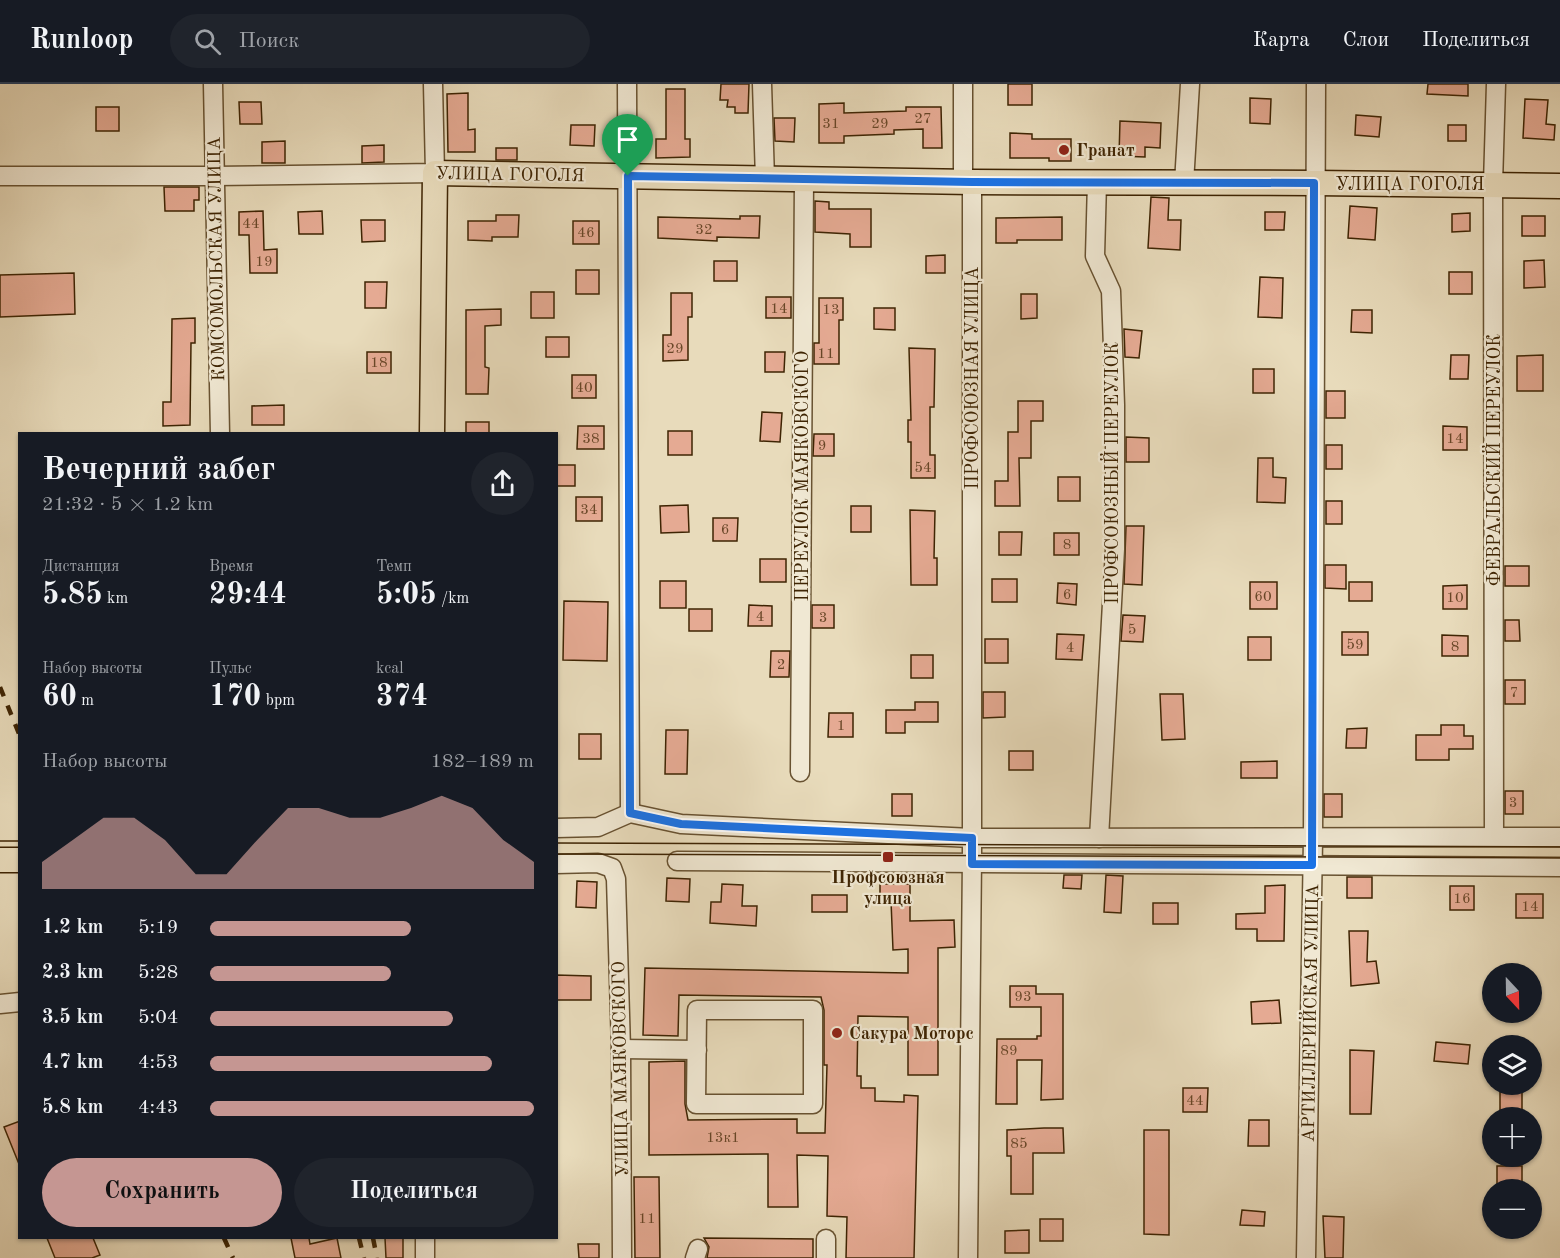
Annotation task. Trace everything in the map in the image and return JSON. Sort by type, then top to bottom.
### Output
[{"type":"main road","name":"УЛИЦА ГОГОЛЯ","points":[[435,173],[968,182],[1560,186]]},
{"type":"main road","points":[[432,432],[435,173]]},
{"type":"main road","points":[[0,860],[18,860]]},
{"type":"street","name":"КОМСОМОЛЬСКАЯ УЛИЦА","points":[[213,84],[220,432]]},
{"type":"street","points":[[433,84],[435,173]]},
{"type":"street","points":[[627,84],[630,813]]},
{"type":"street","points":[[762,84],[765,179]]},
{"type":"street","name":"ПРОФСОЮЗНАЯ УЛИЦА","points":[[963,84],[968,182],[972,838],[968,1258]]},
{"type":"street","points":[[1184,183],[1190,84]]},
{"type":"street","name":"АРТИЛЛЕРИЙСКАЯ УЛИЦА","points":[[1306,1258],[1313,839],[1316,84]]},
{"type":"street","name":"ФЕВРАЛЬСКИЙ ПЕРЕУЛОК","points":[[1494,836],[1496,84]]},
{"type":"street","name":"УЛИЦА ГОГОЛЯ","points":[[0,176],[435,173]]},
{"type":"street","name":"ПЕРЕУЛОК МАЯКОВСКОГО","points":[[800,772],[804,179]]},
{"type":"street","name":"ПРОФСОЮЗНЫЙ ПЕРЕУЛОК","points":[[1097,182],[1095,256],[1110,291],[1115,405],[1115,549],[1099,838]]},
{"type":"street","points":[[558,828],[598,827],[630,813],[681,824],[972,838],[1560,837]]},
{"type":"street","points":[[677,861],[1560,867]]},
{"type":"street","name":"УЛИЦА МАЯКОВСКОГО","points":[[558,864],[598,863],[612,868],[616,879],[621,1049],[622,1258]]},
{"type":"street","points":[[0,1004],[18,1002]]},
{"type":"street","points":[[697,1010],[813,1010],[813,1104],[696,1104],[696,1050],[697,1010]]},
{"type":"street","points":[[621,1049],[696,1050]]},
{"type":"street","points":[[425,1239],[425,1258]]},
{"type":"street","points":[[826,1239],[826,1258]]},
{"type":"building","points":[[721,84],[749,84],[748,113],[735,113],[735,107],[727,107],[728,100],[720,100]]},
{"type":"building","points":[[1008,84],[1032,84],[1032,105],[1008,105]]},
{"type":"building","points":[[1428,84],[1468,84],[1468,96],[1427,94]]},
{"type":"building","points":[[666,89],[685,89],[685,139],[690,139],[690,157],[656,158],[656,139],[666,139]]},
{"type":"building","points":[[468,93],[468,130],[475,129],[475,152],[448,152],[447,94]]},
{"type":"building","points":[[1250,98],[1271,99],[1270,124],[1250,123]]},
{"type":"building","points":[[1525,99],[1548,100],[1546,124],[1555,125],[1554,140],[1523,138]]},
{"type":"building","points":[[239,102],[261,102],[262,124],[240,124]]},
{"type":"building","points":[[844,103],[844,113],[906,111],[906,107],[941,107],[942,148],[923,148],[923,129],[894,130],[894,134],[844,136],[844,143],[819,143],[819,104]]},
{"type":"building","points":[[96,107],[119,107],[119,131],[96,131]]},
{"type":"building","points":[[1356,115],[1381,117],[1379,137],[1355,135]]},
{"type":"building","points":[[774,118],[795,118],[794,142],[775,141]]},
{"type":"building","points":[[1120,121],[1161,123],[1160,148],[1145,147],[1145,157],[1119,156]]},
{"type":"building","points":[[571,125],[595,125],[594,146],[570,145]]},
{"type":"building","points":[[1448,125],[1466,125],[1466,141],[1448,141]]},
{"type":"building","points":[[1010,133],[1032,134],[1032,139],[1071,139],[1071,161],[1049,161],[1049,158],[1010,158]]},
{"type":"building","points":[[285,141],[285,163],[262,163],[262,142]]},
{"type":"building","points":[[384,145],[384,162],[362,163],[362,146]]},
{"type":"building","points":[[496,148],[517,148],[517,160],[496,160]]},
{"type":"building","points":[[164,187],[199,187],[199,200],[194,200],[194,211],[165,211]]},
{"type":"building","points":[[1151,197],[1169,198],[1168,220],[1181,220],[1180,250],[1148,248]]},
{"type":"building","points":[[815,201],[829,202],[829,209],[871,209],[871,247],[850,247],[850,234],[815,232]]},
{"type":"building","points":[[1350,206],[1377,208],[1375,240],[1348,238]]},
{"type":"building","points":[[263,211],[264,250],[277,249],[277,273],[250,273],[249,235],[239,235],[239,212]]},
{"type":"building","points":[[322,211],[323,234],[299,234],[298,212]]},
{"type":"building","points":[[1265,212],[1285,212],[1284,230],[1265,230]]},
{"type":"building","points":[[1470,213],[1470,231],[1452,232],[1452,214]]},
{"type":"building","points":[[496,215],[519,215],[518,237],[492,237],[492,241],[468,240],[468,221],[496,221]]},
{"type":"building","points":[[740,216],[760,216],[759,238],[717,237],[717,241],[658,238],[658,217],[740,219]]},
{"type":"building","points":[[1522,216],[1545,216],[1545,236],[1522,236]]},
{"type":"building","points":[[1062,217],[1062,240],[1017,240],[1017,243],[996,243],[996,218]]},
{"type":"building","points":[[361,220],[385,220],[385,241],[362,242]]},
{"type":"building","points":[[573,221],[599,221],[599,244],[573,244]]},
{"type":"building","points":[[945,255],[945,273],[926,273],[926,256]]},
{"type":"building","points":[[1544,260],[1545,287],[1524,288],[1524,261]]},
{"type":"building","points":[[714,261],[737,261],[737,281],[714,281]]},
{"type":"building","points":[[576,270],[599,270],[599,294],[576,294]]},
{"type":"building","points":[[1449,272],[1472,272],[1472,294],[1449,294]]},
{"type":"building","points":[[74,273],[75,314],[0,317],[0,275]]},
{"type":"building","points":[[1260,277],[1283,278],[1282,318],[1258,317]]},
{"type":"building","points":[[365,282],[387,282],[386,308],[365,308]]},
{"type":"building","points":[[531,292],[554,292],[554,318],[531,318]]},
{"type":"building","points":[[671,293],[692,293],[692,317],[688,317],[688,360],[663,361],[663,335],[671,335]]},
{"type":"building","points":[[1021,294],[1037,294],[1037,318],[1021,319]]},
{"type":"building","points":[[766,297],[791,297],[791,318],[766,318]]},
{"type":"building","points":[[819,298],[843,298],[843,320],[839,320],[839,364],[814,364],[814,343],[819,343]]},
{"type":"building","points":[[874,308],[895,308],[895,330],[874,329]]},
{"type":"building","points":[[501,309],[501,325],[485,326],[485,367],[489,368],[488,394],[466,394],[466,310]]},
{"type":"building","points":[[1352,310],[1372,310],[1372,333],[1351,332]]},
{"type":"building","points":[[195,318],[195,343],[191,343],[190,425],[163,426],[163,402],[171,402],[172,319]]},
{"type":"building","points":[[1124,329],[1142,331],[1139,358],[1125,357]]},
{"type":"building","points":[[546,337],[569,337],[569,357],[546,357]]},
{"type":"building","points":[[909,348],[935,349],[934,407],[930,407],[930,455],[935,455],[935,478],[911,478],[911,442],[908,442],[908,420],[911,420]]},
{"type":"building","points":[[367,352],[391,352],[391,373],[367,373]]},
{"type":"building","points":[[765,352],[785,352],[784,372],[765,372]]},
{"type":"building","points":[[1451,355],[1469,355],[1468,379],[1450,379]]},
{"type":"building","points":[[1543,355],[1543,391],[1517,391],[1517,356]]},
{"type":"building","points":[[1253,369],[1274,369],[1274,393],[1253,393]]},
{"type":"building","points":[[572,375],[596,375],[596,398],[572,398]]},
{"type":"building","points":[[1326,391],[1345,391],[1345,418],[1326,418]]},
{"type":"building","points":[[1018,401],[1043,401],[1043,421],[1031,421],[1031,458],[1019,458],[1020,506],[995,506],[995,481],[1008,481],[1008,432],[1018,432]]},
{"type":"building","points":[[284,405],[284,425],[252,425],[252,406]]},
{"type":"building","points":[[762,412],[782,413],[780,442],[760,441]]},
{"type":"building","points":[[466,422],[489,422],[489,432],[466,432]]},
{"type":"building","points":[[578,426],[604,426],[604,449],[577,449]]},
{"type":"building","points":[[1443,426],[1467,427],[1467,450],[1443,450]]},
{"type":"building","points":[[668,431],[692,431],[692,455],[668,455]]},
{"type":"building","points":[[814,434],[834,434],[834,456],[813,456]]},
{"type":"building","points":[[1126,437],[1149,438],[1149,462],[1126,462]]},
{"type":"building","points":[[1326,445],[1342,445],[1342,469],[1326,469]]},
{"type":"building","points":[[1258,458],[1273,458],[1273,477],[1286,478],[1285,503],[1257,502]]},
{"type":"building","points":[[558,465],[575,465],[575,486],[558,486]]},
{"type":"building","points":[[1058,477],[1080,477],[1080,501],[1058,501]]},
{"type":"building","points":[[576,497],[602,497],[602,521],[576,521]]},
{"type":"building","points":[[1326,501],[1342,501],[1342,524],[1326,524]]},
{"type":"building","points":[[688,505],[689,532],[661,533],[660,506]]},
{"type":"building","points":[[851,506],[871,506],[871,532],[851,532]]},
{"type":"building","points":[[910,510],[935,511],[934,558],[937,558],[937,585],[911,585]]},
{"type":"building","points":[[713,518],[738,518],[737,541],[713,541]]},
{"type":"building","points":[[1126,526],[1144,526],[1142,585],[1124,584]]},
{"type":"building","points":[[999,532],[1022,532],[1021,555],[999,555]]},
{"type":"building","points":[[1054,533],[1079,533],[1079,555],[1054,555]]},
{"type":"building","points":[[760,559],[786,559],[786,582],[760,582]]},
{"type":"building","points":[[1325,565],[1346,565],[1346,589],[1325,588]]},
{"type":"building","points":[[1505,566],[1529,566],[1529,586],[1505,586]]},
{"type":"building","points":[[992,579],[1017,579],[1017,602],[992,602]]},
{"type":"building","points":[[660,581],[686,581],[686,608],[660,608]]},
{"type":"building","points":[[1250,582],[1277,582],[1277,609],[1250,609]]},
{"type":"building","points":[[1349,582],[1372,582],[1372,601],[1349,601]]},
{"type":"building","points":[[1058,583],[1077,584],[1076,605],[1057,603]]},
{"type":"building","points":[[1467,585],[1467,609],[1443,609],[1443,586]]},
{"type":"building","points":[[564,601],[608,602],[607,661],[563,660]]},
{"type":"building","points":[[749,605],[772,606],[772,626],[748,626]]},
{"type":"building","points":[[812,605],[834,605],[834,628],[812,628]]},
{"type":"building","points":[[689,609],[712,609],[712,631],[689,631]]},
{"type":"building","points":[[1123,615],[1145,616],[1143,642],[1121,641]]},
{"type":"building","points":[[1505,620],[1519,620],[1520,641],[1505,641]]},
{"type":"building","points":[[1342,632],[1368,632],[1368,655],[1342,655]]},
{"type":"building","points":[[1057,634],[1084,635],[1082,660],[1056,659]]},
{"type":"building","points":[[1442,635],[1468,636],[1468,656],[1442,656]]},
{"type":"building","points":[[1248,637],[1271,637],[1271,660],[1248,660]]},
{"type":"building","points":[[985,639],[1008,639],[1008,663],[985,663]]},
{"type":"building","points":[[771,651],[790,651],[789,677],[770,677]]},
{"type":"building","points":[[911,655],[933,655],[933,678],[911,678]]},
{"type":"building","points":[[1505,680],[1525,680],[1525,704],[1505,704]]},
{"type":"building","points":[[983,692],[1005,692],[1005,717],[983,718]]},
{"type":"building","points":[[1160,694],[1183,694],[1185,739],[1162,740]]},
{"type":"building","points":[[915,702],[938,702],[938,722],[905,722],[905,733],[886,733],[886,710],[915,710]]},
{"type":"building","points":[[829,713],[853,713],[853,737],[828,737]]},
{"type":"building","points":[[1441,725],[1464,725],[1464,736],[1473,736],[1473,749],[1449,749],[1449,760],[1416,760],[1416,735],[1441,735]]},
{"type":"building","points":[[1367,728],[1366,748],[1346,748],[1347,729]]},
{"type":"building","points":[[666,730],[688,730],[687,774],[665,774]]},
{"type":"building","points":[[579,734],[601,734],[601,759],[579,759]]},
{"type":"building","points":[[1009,751],[1033,751],[1033,770],[1009,770]]},
{"type":"building","points":[[1277,761],[1277,778],[1241,778],[1241,762]]},
{"type":"building","points":[[1505,791],[1523,791],[1523,814],[1505,814]]},
{"type":"building","points":[[892,794],[912,794],[912,816],[892,816]]},
{"type":"building","points":[[1324,794],[1342,794],[1342,817],[1324,817]]},
{"type":"building","points":[[1064,875],[1082,875],[1081,889],[1063,888]]},
{"type":"building","points":[[1106,875],[1123,876],[1121,913],[1104,912]]},
{"type":"building","points":[[1347,877],[1372,877],[1372,898],[1347,898]]},
{"type":"building","points":[[667,878],[690,879],[689,902],[666,901]]},
{"type":"building","points":[[577,881],[597,882],[596,908],[576,907]]},
{"type":"building","points":[[722,884],[743,885],[742,906],[757,906],[756,926],[710,923],[711,902],[721,902]]},
{"type":"building","points":[[880,884],[910,884],[910,921],[954,920],[955,947],[938,948],[938,1075],[908,1075],[908,1017],[858,1016],[857,1076],[861,1076],[861,1088],[875,1088],[875,1101],[904,1102],[904,1095],[918,1096],[914,1258],[846,1258],[847,1217],[827,1216],[828,1156],[797,1155],[798,1207],[768,1207],[768,1154],[649,1155],[649,1062],[685,1061],[685,1104],[688,1120],[797,1119],[797,1133],[825,1133],[827,1065],[824,1065],[824,1010],[821,997],[679,995],[678,1036],[643,1035],[645,968],[908,973],[908,949],[893,950],[891,901],[880,901]]},
{"type":"building","points":[[1285,885],[1284,941],[1257,941],[1257,929],[1236,929],[1236,914],[1265,913],[1265,886]]},
{"type":"building","points":[[1450,886],[1474,886],[1474,910],[1450,910]]},
{"type":"building","points":[[1516,894],[1543,894],[1543,918],[1516,918]]},
{"type":"building","points":[[812,895],[847,895],[847,912],[812,912]]},
{"type":"building","points":[[1153,903],[1178,903],[1178,924],[1153,924]]},
{"type":"building","points":[[1349,931],[1368,931],[1367,962],[1376,961],[1379,983],[1351,986]]},
{"type":"building","points":[[558,975],[591,976],[591,1000],[558,1000]]},
{"type":"building","points":[[1010,986],[1036,986],[1036,994],[1063,994],[1063,1099],[1041,1100],[1042,1060],[1017,1060],[1017,1104],[996,1104],[997,1039],[1037,1039],[1037,1036],[1041,1036],[1041,1007],[1010,1007]]},
{"type":"building","points":[[1279,1000],[1281,1023],[1252,1024],[1251,1002]]},
{"type":"building","points":[[1436,1042],[1470,1045],[1468,1064],[1434,1061]]},
{"type":"building","points":[[1350,1050],[1374,1051],[1371,1114],[1350,1114]]},
{"type":"building","points":[[1183,1088],[1208,1088],[1207,1112],[1183,1112]]},
{"type":"building","points":[[1500,1095],[1522,1095],[1522,1107],[1500,1107]]},
{"type":"building","points":[[1249,1120],[1269,1120],[1269,1146],[1248,1146]]},
{"type":"building","points":[[18,1122],[18,1162],[4,1127]]},
{"type":"building","points":[[1063,1128],[1064,1153],[1033,1153],[1033,1194],[1011,1194],[1011,1156],[1007,1156],[1007,1130]]},
{"type":"building","points":[[1144,1130],[1169,1130],[1169,1235],[1144,1234]]},
{"type":"building","points":[[1497,1167],[1522,1167],[1522,1179],[1497,1179]]},
{"type":"building","points":[[634,1177],[659,1177],[660,1258],[635,1258]]},
{"type":"building","points":[[1242,1210],[1265,1212],[1264,1226],[1240,1225]]},
{"type":"building","points":[[1323,1216],[1344,1217],[1343,1258],[1325,1258]]},
{"type":"building","points":[[1040,1219],[1063,1219],[1063,1241],[1040,1241]]},
{"type":"building","points":[[1029,1230],[1029,1253],[1005,1253],[1005,1231]]},
{"type":"building","points":[[704,1238],[813,1239],[813,1258],[707,1258],[709,1247]]},
{"type":"building","points":[[47,1239],[93,1239],[100,1255],[92,1258],[55,1258]]},
{"type":"building","points":[[291,1239],[309,1239],[310,1244],[337,1239],[341,1258],[295,1258]]},
{"type":"building","points":[[385,1239],[403,1239],[403,1258],[386,1258]]},
{"type":"building","points":[[578,1244],[599,1244],[599,1258],[579,1258]]},
{"type":"tram line","points":[[0,841],[18,841]]},
{"type":"tram line","points":[[558,843],[1560,847]]},
{"type":"tram line","points":[[558,854],[1560,858]]},
{"type":"railway","points":[[0,687],[18,731]]},
{"type":"railway","points":[[224,1239],[233,1258]]},
{"type":"railway","points":[[359,1239],[364,1258]]},
{"type":"railway","points":[[373,1239],[377,1258]]},
{"type":"place","name":"Гранат","points":[[1064,150]]},
{"type":"place","name":"Профсоюзная улица","points":[[888,857]]},
{"type":"place","name":"Сакура Моторс","points":[[837,1033]]},
{"type":"route","points":[[628,176],[972,182],[1314,183],[1312,865],[972,864],[972,838],[681,824],[630,813],[628,176]]}]
